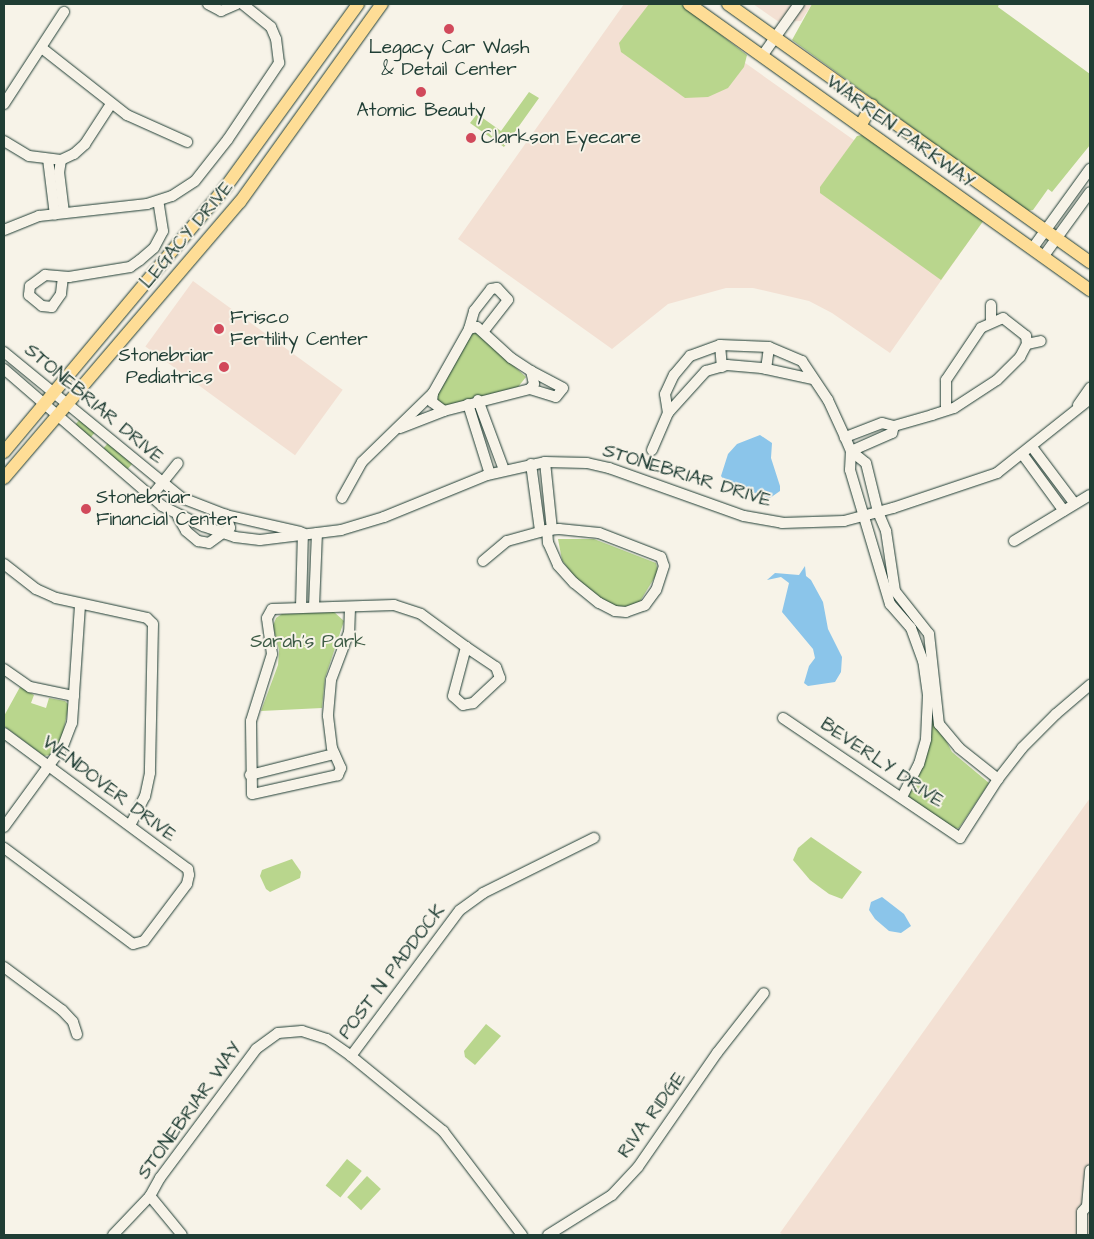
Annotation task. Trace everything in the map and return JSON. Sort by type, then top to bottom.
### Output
[{"type":"main road","name":"LEGACY DRIVE","points":[[4,452],[52,392],[205,213],[358,4]]},
{"type":"main road","name":"LEGACY DRIVE","points":[[4,478],[240,202],[382,4]]},
{"type":"main road","name":"WARREN PARKWAY","points":[[689,4],[1090,290]]},
{"type":"main road","name":"WARREN PARKWAY","points":[[728,4],[1090,262]]},
{"type":"main road","points":[[860,126],[872,105]]},
{"type":"main road","points":[[285,106],[300,116]]},
{"type":"street","points":[[208,4],[221,11],[237,4]]},
{"type":"street","points":[[4,230],[39,216],[129,208],[158,201],[182,191],[201,175],[275,71],[279,55],[274,33],[267,22],[243,4]]},
{"type":"street","points":[[762,56],[799,4]]},
{"type":"street","points":[[4,104],[42,49],[64,12]]},
{"type":"street","points":[[42,49],[111,104],[146,126],[187,142]]},
{"type":"street","points":[[4,141],[30,156],[48,160],[61,160],[74,154],[85,144],[111,104]]},
{"type":"street","points":[[48,160],[59,214]]},
{"type":"street","points":[[59,214],[59,172],[61,160]]},
{"type":"street","points":[[1032,249],[1090,169]]},
{"type":"street","points":[[1043,257],[1090,192]]},
{"type":"street","points":[[63,277],[130,267],[140,260],[154,248],[163,231],[158,201]]},
{"type":"street","points":[[342,498],[362,462],[432,393],[469,329],[474,311],[491,289],[497,288],[508,300],[484,331]]},
{"type":"street","points":[[991,305],[991,321]]},
{"type":"street","points":[[845,437],[882,423],[894,426],[946,410],[997,380],[1020,357],[1028,344],[1026,336],[1003,318],[991,321],[982,328],[946,380],[946,410]]},
{"type":"street","points":[[396,430],[473,402],[530,389],[556,397],[563,388],[511,358],[484,331],[477,327],[469,329]]},
{"type":"street","points":[[1028,344],[1041,342]]},
{"type":"street","points":[[720,345],[722,367]]},
{"type":"street","points":[[668,413],[665,394],[674,375],[690,356],[720,345],[769,347],[802,361],[812,380],[828,400],[851,451],[850,470],[890,604],[911,628],[923,661],[928,695],[926,739],[919,764],[902,797]]},
{"type":"street","points":[[766,369],[769,347]]},
{"type":"street","name":"STONEBRIAR DRIVE","points":[[4,352],[161,484],[182,498],[226,515],[303,533]]},
{"type":"street","points":[[652,450],[668,413],[706,371],[722,367],[766,369],[812,380]]},
{"type":"street","name":"STONEBRIAR DRIVE","points":[[4,369],[151,497],[178,517],[224,534],[260,540],[303,533],[342,530],[384,517],[490,474],[545,462],[587,463],[609,468],[744,516],[782,523],[817,524],[878,512],[997,473],[1023,455],[1090,399]]},
{"type":"street","points":[[530,389],[534,384],[531,371]]},
{"type":"street","name":"STONEBRIAR DRIVE","points":[[1074,412],[1090,388]]},
{"type":"street","points":[[432,393],[432,402],[444,411]]},
{"type":"street","points":[[473,402],[504,470]]},
{"type":"street","points":[[473,402],[490,474]]},
{"type":"street","points":[[851,451],[892,433],[894,426]]},
{"type":"street","points":[[1032,447],[1075,504]]},
{"type":"street","points":[[851,451],[866,463],[890,552],[895,591],[929,634],[939,724],[959,748],[998,779],[1056,714],[1090,685]]},
{"type":"street","points":[[1023,455],[1064,511]]},
{"type":"street","points":[[545,462],[546,530]]},
{"type":"street","name":"STONEBRIAR DRIVE","points":[[151,497],[178,463]]},
{"type":"street","points":[[483,561],[507,541],[546,530],[599,533],[661,556],[664,566],[656,590],[645,605],[626,612],[599,603],[562,570],[552,552],[546,530],[531,464]]},
{"type":"street","points":[[1014,541],[1090,495]]},
{"type":"street","points":[[224,534],[230,528],[226,515]]},
{"type":"street","name":"STONEBRIAR DRIVE","points":[[178,517],[186,531],[198,541],[209,543],[224,534]]},
{"type":"street","points":[[301,607],[303,533]]},
{"type":"street","points":[[314,607],[317,533]]},
{"type":"street","points":[[4,564],[36,589],[80,605],[147,618],[153,624],[150,773],[145,796],[130,825]]},
{"type":"street","points":[[4,827],[49,766],[72,723],[80,605]]},
{"type":"street","points":[[350,608],[348,632],[331,680],[328,716],[334,754],[341,768],[338,776],[327,780],[252,794],[250,775],[251,721],[272,654],[267,615],[272,609],[281,607],[350,608],[386,605],[421,614],[496,668],[500,678],[473,703],[463,705],[453,696],[466,647]]},
{"type":"street","points":[[4,668],[30,687],[74,696]]},
{"type":"street","name":"BEVERLY DRIVE","points":[[784,718],[960,838],[998,779]]},
{"type":"street","name":"WENDOVER DRIVE","points":[[4,733],[188,869],[189,875],[186,884],[144,941],[133,944],[4,848]]},
{"type":"street","points":[[250,775],[334,754]]},
{"type":"street","name":"POST N PADDOCK","points":[[351,1056],[460,910],[483,893],[594,838]]},
{"type":"street","points":[[4,967],[62,1010],[73,1022],[77,1034]]},
{"type":"street","name":"RIVA RIDGE","points":[[548,1235],[612,1195],[638,1167],[717,1053],[764,993]]},
{"type":"street","name":"STONEBRIAR WAY","points":[[113,1235],[150,1196],[160,1178],[220,1095],[265,1041],[278,1034],[302,1030],[327,1039],[351,1056],[451,1138],[522,1235]]},
{"type":"street","points":[[1082,1235],[1082,1212],[1089,1208],[1090,1170]]},
{"type":"street","points":[[150,1196],[182,1235]]},
{"type":"shaded area","points":[[624,4],[662,4],[978,228],[890,353],[832,313],[809,301],[753,288],[726,288],[668,304],[612,349],[458,239]]},
{"type":"shaded area","points":[[753,4],[812,4],[801,21],[779,22]]},
{"type":"shaded area","points":[[193,281],[343,390],[295,455],[145,347]]},
{"type":"shaded area","points":[[1090,798],[1090,1235],[784,1235],[780,1233]]},
{"type":"green space","points":[[649,4],[681,4],[747,55],[744,67],[728,88],[708,97],[685,98],[621,52],[619,43]]},
{"type":"green space","points":[[812,4],[999,4],[998,7],[1090,74],[1090,145],[1052,192],[1048,189],[1033,210],[1027,211],[792,40]]},
{"type":"green space","points":[[529,92],[539,98],[504,147],[470,123],[477,114],[501,131]]},
{"type":"green space","points":[[862,135],[984,220],[941,280],[820,193],[820,187],[857,136]]},
{"type":"green space","points":[[478,333],[526,377],[518,387],[444,406],[436,402],[436,392],[468,335]]},
{"type":"green space","points":[[81,418],[96,431],[89,439],[74,426]]},
{"type":"green space","points":[[108,443],[132,464],[126,471],[102,450]]},
{"type":"green space","points":[[558,539],[594,539],[656,563],[658,572],[639,603],[618,609],[605,603],[571,573],[562,560]]},
{"type":"green space","name":"Sarah's Park","points":[[334,612],[344,621],[325,678],[322,708],[261,711],[278,665],[279,650],[273,626],[276,618],[282,614]]},
{"type":"green space","points":[[20,687],[34,695],[31,703],[46,708],[49,698],[65,701],[69,705],[62,737],[50,755],[44,756],[4,726],[4,716]]},
{"type":"green space","points":[[932,719],[935,719],[952,752],[989,783],[959,828],[951,830],[910,799],[908,792],[928,751]]},
{"type":"green space","points":[[811,837],[862,872],[842,899],[829,894],[810,880],[793,860],[798,848]]},
{"type":"green space","points":[[292,859],[301,872],[300,878],[270,892],[266,889],[260,876],[262,870]]},
{"type":"green space","points":[[486,1024],[501,1036],[475,1065],[465,1057],[464,1051]]},
{"type":"green space","points":[[347,1159],[362,1171],[340,1197],[326,1185]]},
{"type":"green space","points":[[367,1176],[381,1189],[361,1210],[347,1197]]},
{"type":"water","points":[[760,435],[772,443],[771,458],[780,486],[780,491],[770,498],[727,484],[721,476],[728,454],[737,444]]},
{"type":"water","points":[[805,566],[806,576],[811,580],[823,602],[828,629],[842,657],[841,672],[835,682],[808,686],[804,683],[809,666],[815,658],[813,649],[782,612],[789,583],[781,577],[767,580],[775,573],[799,575]]},
{"type":"water","points":[[882,897],[904,914],[911,926],[901,933],[889,931],[875,919],[869,910],[871,902]]},
{"type":"place","name":"Legacy Car Wash & Detail Center","points":[[449,29]]},
{"type":"place","name":"Atomic Beauty","points":[[421,92]]},
{"type":"place","name":"Clarkson Eyecare","points":[[471,138]]},
{"type":"place","name":"Frisco Fertility Center","points":[[219,329]]},
{"type":"place","name":"Stonebriar Pediatrics","points":[[224,367]]},
{"type":"place","name":"Stonebriar Financial Center","points":[[86,509]]}]
